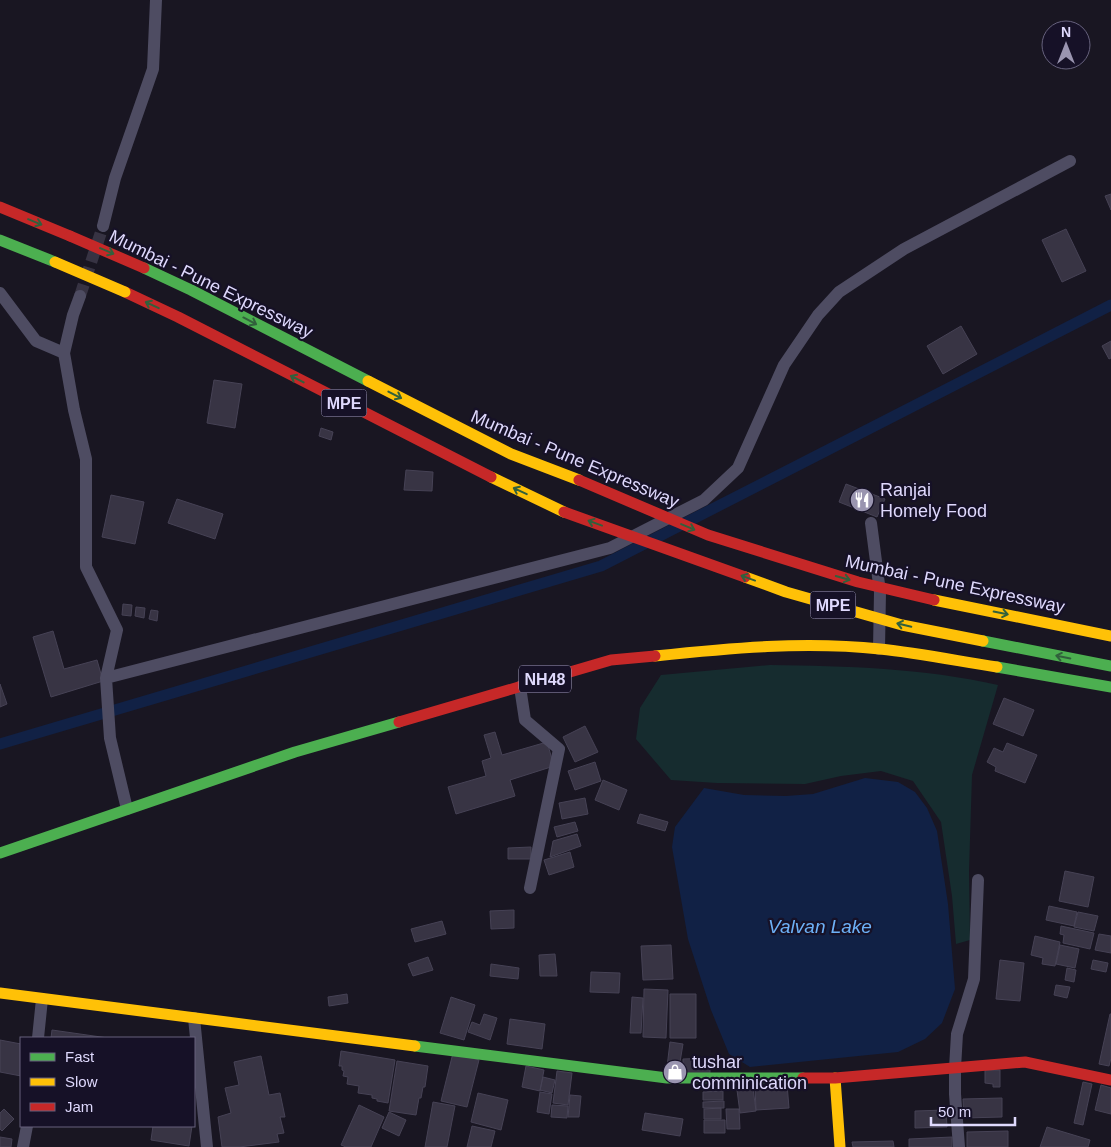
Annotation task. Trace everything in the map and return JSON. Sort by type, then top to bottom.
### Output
[{"type":"main road","name":"Mumbai - Pune Expressway","points":[[0,207],[191,290],[511,454],[579,480],[708,535],[841,577],[914,596],[1111,636]]},
{"type":"main road","name":"MPE","points":[[0,240],[125,292],[178,317],[499,481],[564,512],[786,592],[902,625],[1111,666]]},
{"type":"main road","name":"NH48","points":[[0,852],[295,752],[610,660],[743,647],[796,646],[879,649],[1043,674],[1111,687]]},
{"type":"main road","points":[[0,993],[667,1078],[835,1078],[1025,1062],[1111,1080]]},
{"type":"main road","points":[[835,1078],[840,1147]]},
{"type":"street","points":[[103,226],[115,178],[153,69],[156,0]]},
{"type":"street","points":[[106,678],[610,548],[704,500],[738,468],[784,365],[818,315],[839,292],[904,249],[1070,161]]},
{"type":"street","points":[[0,293],[36,341],[64,353]]},
{"type":"street","points":[[80,296],[73,315],[64,353],[74,410],[86,459],[86,567],[117,630],[106,678],[110,738],[127,809]]},
{"type":"street","points":[[871,523],[880,592],[879,649]]},
{"type":"street","points":[[520,687],[525,720],[559,749],[530,888]]},
{"type":"street","points":[[960,1147],[955,1094],[955,1068],[958,1034],[974,979],[978,880]]},
{"type":"street","points":[[38,1037],[42,999]]},
{"type":"street","points":[[194,1018],[207,1147]]},
{"type":"street","points":[[24,1147],[27,1127]]},
{"type":"green space","points":[[770,665],[856,667],[913,671],[998,685],[972,775],[969,871],[970,940],[956,944],[952,896],[941,822],[913,781],[881,771],[841,776],[805,784],[717,783],[671,780],[636,739],[640,708],[661,675]]},
{"type":"water","name":"Valvan Lake","points":[[865,778],[898,782],[915,792],[927,808],[937,831],[948,904],[955,989],[942,1023],[925,1039],[898,1052],[750,1067],[729,1054],[711,1010],[688,939],[672,847],[675,827],[704,788],[744,795],[786,796],[813,794]]},
{"type":"building","points":[[1111,194],[1111,210],[1105,196]]},
{"type":"building","points":[[1066,229],[1086,271],[1062,282],[1042,240]]},
{"type":"building","points":[[961,326],[977,354],[943,374],[927,346]]},
{"type":"building","points":[[1111,341],[1111,358],[1109,359],[1102,346]]},
{"type":"building","points":[[214,380],[242,384],[235,428],[207,423]]},
{"type":"building","points":[[321,428],[333,432],[331,440],[319,436]]},
{"type":"building","points":[[406,470],[433,472],[432,491],[404,490]]},
{"type":"building","name":"Ranjai Homely Food","points":[[846,484],[885,499],[877,517],[839,502]]},
{"type":"building","points":[[111,495],[144,502],[135,544],[102,537]]},
{"type":"building","points":[[177,499],[223,514],[215,539],[168,523]]},
{"type":"building","points":[[123,604],[132,605],[131,616],[122,615]]},
{"type":"building","points":[[136,607],[145,608],[144,618],[135,616]]},
{"type":"building","points":[[151,610],[158,611],[157,621],[149,619]]},
{"type":"building","points":[[53,631],[64,669],[97,660],[103,681],[51,697],[33,637]]},
{"type":"building","points":[[0,684],[7,704],[0,707]]},
{"type":"building","points":[[1004,698],[1034,710],[1023,736],[993,724]]},
{"type":"building","points":[[585,726],[598,752],[575,762],[563,737]]},
{"type":"building","points":[[495,732],[502,755],[547,742],[554,766],[510,780],[515,796],[456,814],[448,787],[486,776],[482,761],[491,758],[484,735]]},
{"type":"building","points":[[1007,743],[1037,755],[1025,783],[995,771],[996,767],[987,762],[994,748],[1003,752]]},
{"type":"building","points":[[595,762],[601,781],[575,790],[568,771]]},
{"type":"building","points":[[603,780],[627,790],[619,810],[595,800]]},
{"type":"building","points":[[585,798],[588,814],[562,819],[559,803]]},
{"type":"building","points":[[640,814],[668,822],[665,831],[637,823]]},
{"type":"building","points":[[575,822],[578,831],[557,837],[554,827]]},
{"type":"building","points":[[577,834],[581,846],[550,857],[553,841]]},
{"type":"building","points":[[531,847],[531,859],[508,859],[508,848]]},
{"type":"building","points":[[570,852],[574,867],[549,875],[544,860]]},
{"type":"building","points":[[1065,871],[1094,877],[1088,907],[1059,901]]},
{"type":"building","points":[[1049,906],[1077,912],[1074,926],[1046,920]]},
{"type":"building","points":[[514,910],[514,928],[491,929],[490,911]]},
{"type":"building","points":[[1078,912],[1098,916],[1094,931],[1074,927]]},
{"type":"building","points":[[442,921],[446,934],[415,942],[411,929]]},
{"type":"building","points":[[1061,926],[1094,933],[1090,949],[1063,943],[1064,935],[1060,934]]},
{"type":"building","points":[[1099,934],[1111,936],[1111,953],[1095,950]]},
{"type":"building","points":[[1035,936],[1060,942],[1055,966],[1042,964],[1043,958],[1031,955]]},
{"type":"building","points":[[671,945],[673,979],[643,980],[641,946]]},
{"type":"building","points":[[1060,945],[1079,949],[1075,968],[1056,964]]},
{"type":"building","points":[[555,954],[557,976],[540,976],[539,955]]},
{"type":"building","points":[[428,957],[433,970],[413,976],[408,964]]},
{"type":"building","points":[[1000,960],[1024,963],[1020,1001],[996,999]]},
{"type":"building","points":[[1093,960],[1108,963],[1106,972],[1091,969]]},
{"type":"building","points":[[491,964],[519,968],[518,979],[490,976]]},
{"type":"building","points":[[1067,968],[1076,970],[1074,982],[1065,980]]},
{"type":"building","points":[[591,972],[620,973],[619,993],[590,992]]},
{"type":"building","points":[[1056,985],[1070,987],[1067,998],[1054,995]]},
{"type":"building","points":[[644,989],[668,990],[666,1038],[643,1037]]},
{"type":"building","points":[[347,994],[348,1003],[329,1006],[328,997]]},
{"type":"building","points":[[670,994],[696,994],[696,1038],[670,1038]]},
{"type":"building","points":[[451,997],[475,1005],[464,1040],[440,1033]]},
{"type":"building","points":[[632,997],[643,998],[641,1033],[630,1033]]},
{"type":"building","points":[[484,1014],[497,1018],[490,1040],[468,1032],[472,1022],[480,1025]]},
{"type":"building","points":[[1110,1014],[1111,1058],[1109,1066],[1099,1064]]},
{"type":"building","points":[[510,1019],[545,1024],[542,1049],[507,1044]]},
{"type":"building","points":[[52,1030],[101,1037],[51,1037]]},
{"type":"building","points":[[0,1040],[20,1044],[20,1076],[0,1072]]},
{"type":"building","points":[[670,1042],[683,1044],[679,1068],[667,1067]]},
{"type":"building","points":[[341,1051],[395,1060],[388,1103],[377,1101],[377,1099],[372,1098],[372,1095],[358,1093],[359,1086],[347,1084],[348,1077],[343,1076],[342,1066],[339,1066]]},
{"type":"building","points":[[453,1053],[479,1060],[467,1107],[441,1101]]},
{"type":"building","points":[[261,1056],[269,1095],[280,1093],[285,1117],[280,1117],[284,1133],[277,1134],[279,1142],[222,1147],[218,1117],[231,1113],[225,1088],[239,1085],[234,1062]]},
{"type":"building","points":[[710,1058],[710,1073],[683,1074],[683,1059]]},
{"type":"building","points":[[397,1061],[428,1066],[425,1087],[423,1087],[421,1098],[419,1098],[416,1115],[389,1111]]},
{"type":"building","points":[[526,1066],[544,1070],[540,1091],[522,1087]]},
{"type":"building","points":[[985,1070],[1000,1070],[1000,1087],[993,1087],[993,1084],[985,1083]]},
{"type":"building","points":[[557,1071],[572,1073],[568,1105],[553,1103]]},
{"type":"building","points":[[543,1077],[555,1080],[552,1093],[540,1090]]},
{"type":"building","points":[[1083,1082],[1092,1084],[1083,1125],[1074,1123]]},
{"type":"building","points":[[787,1084],[789,1108],[756,1110],[755,1087]]},
{"type":"building","points":[[1101,1085],[1111,1088],[1111,1114],[1095,1110]]},
{"type":"building","points":[[753,1088],[756,1111],[740,1113],[737,1090]]},
{"type":"building","points":[[723,1091],[723,1100],[703,1100],[703,1092]]},
{"type":"building","points":[[540,1092],[552,1094],[549,1114],[537,1112]]},
{"type":"building","points":[[478,1093],[508,1100],[501,1130],[471,1122]]},
{"type":"building","points":[[570,1095],[581,1096],[579,1117],[568,1117]]},
{"type":"building","points":[[1002,1098],[1002,1117],[964,1118],[963,1099]]},
{"type":"building","points":[[724,1101],[724,1108],[703,1108],[703,1102]]},
{"type":"building","points":[[433,1102],[455,1106],[447,1147],[425,1147]]},
{"type":"building","points":[[359,1105],[384,1117],[371,1147],[346,1147],[341,1145]]},
{"type":"building","points":[[552,1105],[568,1106],[567,1118],[551,1117]]},
{"type":"building","points":[[721,1108],[721,1119],[704,1119],[704,1109]]},
{"type":"building","points":[[4,1109],[14,1119],[2,1131],[0,1129],[0,1113]]},
{"type":"building","points":[[726,1109],[739,1109],[740,1129],[727,1129]]},
{"type":"building","points":[[946,1110],[947,1127],[915,1128],[915,1111]]},
{"type":"building","points":[[389,1112],[406,1120],[399,1136],[382,1128]]},
{"type":"building","points":[[645,1113],[683,1119],[680,1136],[642,1130]]},
{"type":"building","points":[[704,1120],[725,1120],[725,1133],[704,1133]]},
{"type":"building","points":[[472,1126],[495,1131],[491,1147],[467,1147]]},
{"type":"building","points":[[153,1127],[192,1127],[189,1146],[151,1140]]},
{"type":"building","points":[[1047,1127],[1090,1140],[1088,1147],[1040,1147]]},
{"type":"building","points":[[1008,1131],[1008,1147],[967,1147],[967,1132]]},
{"type":"building","points":[[0,1137],[12,1139],[11,1147],[0,1147]]},
{"type":"building","points":[[952,1137],[952,1147],[909,1147],[909,1139]]},
{"type":"building","points":[[893,1141],[894,1147],[853,1147],[852,1142]]},
{"type":"waterway","points":[[0,744],[601,566],[1111,305]]},
{"type":"tunnel","points":[[80,296],[103,226]]},
{"type":"traffic: fast","points":[[0,240],[55,262]]},
{"type":"traffic: fast","points":[[144,268],[191,290],[368,381]]},
{"type":"traffic: fast","points":[[983,641],[1111,666]]},
{"type":"traffic: fast","points":[[997,667],[1111,687]]},
{"type":"traffic: fast","points":[[0,853],[295,752],[399,722]]},
{"type":"traffic: fast","points":[[415,1046],[667,1078],[803,1078]]},
{"type":"traffic: slow","points":[[55,262],[125,292]]},
{"type":"traffic: slow","points":[[368,381],[511,454],[579,480]]},
{"type":"traffic: slow","points":[[491,477],[564,512]]},
{"type":"traffic: slow","points":[[745,577],[786,592],[902,625],[983,641]]},
{"type":"traffic: slow","points":[[934,600],[1111,636]]},
{"type":"traffic: slow","points":[[655,656],[767,646],[824,646],[895,651],[997,667]]},
{"type":"traffic: slow","points":[[0,993],[415,1046]]},
{"type":"traffic: slow","points":[[835,1078],[840,1147]]},
{"type":"traffic: jam","points":[[0,207],[70,236]]},
{"type":"traffic: jam","points":[[70,236],[144,268]]},
{"type":"traffic: jam","points":[[125,292],[178,317],[491,477]]},
{"type":"traffic: jam","points":[[579,480],[708,535],[858,582],[934,600]]},
{"type":"traffic: jam","points":[[564,512],[745,577]]},
{"type":"traffic: jam","points":[[399,722],[611,660],[655,656]]},
{"type":"traffic: jam","points":[[803,1078],[835,1078],[1025,1062],[1111,1080]]},
{"type":"place","name":"Ranjai Homely Food","points":[[862,500]]},
{"type":"place","name":"tushar comminication","points":[[675,1072]]}]
